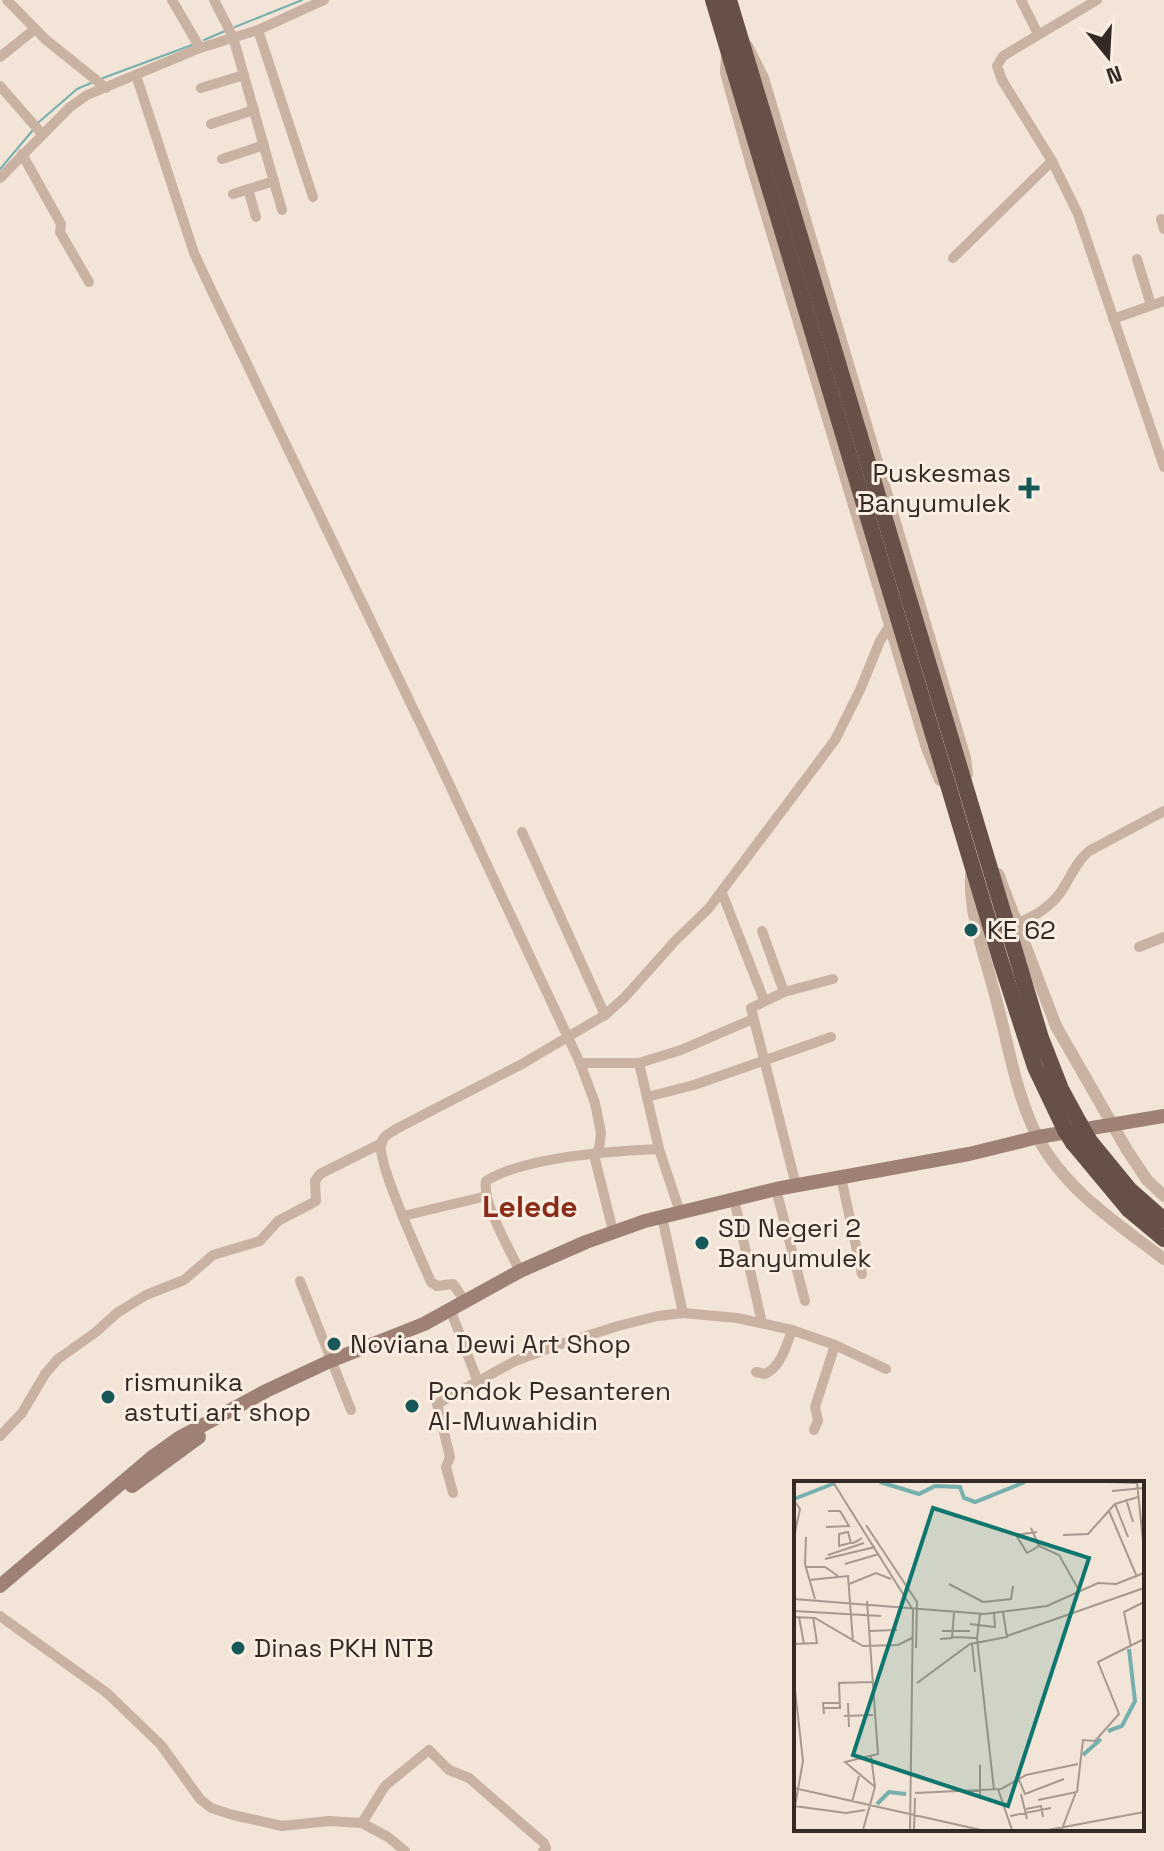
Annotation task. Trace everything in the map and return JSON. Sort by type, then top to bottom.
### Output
[{"type":"highway","points":[[713,0],[728,23],[950,796],[1030,1054],[1077,1134],[1128,1209],[1164,1239]]},
{"type":"highway","points":[[728,23],[729,0]]},
{"type":"highway","points":[[734,44],[967,788],[1048,1059],[1077,1134],[1164,1220]]},
{"type":"main road","points":[[0,1586],[151,1458],[241,1413],[266,1391],[330,1361],[410,1331],[520,1271],[613,1231],[776,1189],[969,1154],[1038,1137],[1164,1116]]},
{"type":"main road","points":[[0,1597],[183,1442]]},
{"type":"street","points":[[7,0],[35,29],[106,88]]},
{"type":"street","points":[[172,0],[200,48]]},
{"type":"street","points":[[214,0],[233,37],[282,210]]},
{"type":"street","points":[[0,178],[38,130],[77,101],[200,48],[258,30],[324,0]]},
{"type":"street","points":[[706,0],[728,23],[736,0]]},
{"type":"street","points":[[1021,0],[1038,34]]},
{"type":"street","points":[[1097,0],[1003,56],[997,66],[1007,89],[1052,161],[1078,214],[1164,467]]},
{"type":"street","points":[[0,57],[35,29]]},
{"type":"street","points":[[258,30],[313,197]]},
{"type":"street","points":[[734,44],[727,79],[890,625],[932,760],[950,796]]},
{"type":"street","points":[[136,75],[194,253],[580,1063],[595,1103],[601,1133],[599,1149],[594,1155]]},
{"type":"street","points":[[201,88],[244,75]]},
{"type":"street","points":[[0,86],[38,130]]},
{"type":"street","points":[[211,124],[254,110]]},
{"type":"street","points":[[222,159],[264,145]]},
{"type":"street","points":[[22,154],[61,224],[60,232],[89,282]]},
{"type":"street","points":[[953,258],[1052,161]]},
{"type":"street","points":[[233,194],[274,181]]},
{"type":"street","points":[[248,189],[256,217]]},
{"type":"street","points":[[1137,259],[1151,305]]},
{"type":"street","points":[[1113,319],[1164,301]]},
{"type":"street","points":[[465,1301],[454,1285],[433,1285],[390,1180],[382,1153],[385,1136],[511,1071],[605,1015],[649,973],[722,893],[835,740],[890,625]]},
{"type":"street","points":[[1018,923],[1032,917],[1059,895],[1081,857],[1164,811]]},
{"type":"street","points":[[522,832],[605,1015]]},
{"type":"street","points":[[986,853],[1002,882],[1056,1026],[1147,1180],[1164,1196]]},
{"type":"street","points":[[972,864],[972,902],[982,947],[1017,1079],[1038,1137],[1049,1156],[1080,1192],[1164,1259]]},
{"type":"street","points":[[722,893],[764,1000]]},
{"type":"street","points":[[762,931],[784,992]]},
{"type":"street","points":[[1139,947],[1164,937]]},
{"type":"street","points":[[796,1185],[751,1008],[784,992],[833,979]]},
{"type":"street","points":[[580,1063],[639,1063],[681,1050],[753,1019]]},
{"type":"street","points":[[647,1097],[694,1085],[831,1037]]},
{"type":"street","points":[[639,1063],[659,1149],[680,1212]]},
{"type":"street","points":[[0,1436],[22,1413],[51,1366],[117,1313],[146,1295],[184,1280],[213,1255],[260,1241],[278,1221],[316,1201],[315,1181],[320,1174],[382,1143]]},
{"type":"street","points":[[520,1271],[487,1196],[485,1183],[517,1168],[594,1155],[659,1149]]},
{"type":"street","points":[[594,1155],[613,1231]]},
{"type":"street","points":[[841,1177],[862,1274]]},
{"type":"street","points":[[776,1189],[805,1301]]},
{"type":"street","points":[[403,1216],[487,1196]]},
{"type":"street","points":[[734,1199],[762,1323]]},
{"type":"street","points":[[662,1217],[683,1313]]},
{"type":"street","points":[[300,1281],[351,1410]]},
{"type":"street","points":[[450,1309],[478,1382]]},
{"type":"street","points":[[453,1493],[446,1467],[450,1457],[436,1405],[515,1361],[618,1326],[683,1313],[762,1323],[835,1345],[886,1369]]},
{"type":"street","points":[[756,1372],[763,1374],[772,1371],[792,1330]]},
{"type":"street","points":[[814,1430],[818,1421],[815,1407],[835,1345]]},
{"type":"street","points":[[0,1616],[107,1693],[161,1745],[200,1799],[211,1808],[282,1826],[329,1821],[362,1823],[388,1837],[405,1851]]},
{"type":"street","points":[[362,1823],[385,1786],[429,1750],[449,1770],[469,1778],[544,1843],[546,1848],[543,1851]]},
{"type":"waterway","points":[[235,27],[302,0]]},
{"type":"waterway","points":[[204,40],[225,31]]},
{"type":"waterway","points":[[103,78],[192,45]]},
{"type":"waterway","points":[[39,122],[77,89],[91,83]]},
{"type":"waterway","points":[[0,169],[33,130]]},
{"type":"place","name":"Puskesmas Banyumulek","points":[[1029,488]]},
{"type":"place","name":"KE 62","points":[[971,930]]},
{"type":"place","name":"SD Negeri 2 Banyumulek","points":[[702,1243]]},
{"type":"place","name":"Noviana Dewi Art Shop","points":[[334,1344]]},
{"type":"place","name":"rismunika astuti art shop","points":[[108,1397]]},
{"type":"place","name":"Pondok Pesanteren Al-Muwahidin","points":[[412,1406]]},
{"type":"place","name":"Dinas PKH NTB","points":[[238,1648]]},
{"type":"district","name":"Lelede","points":[[530,1207]]}]
